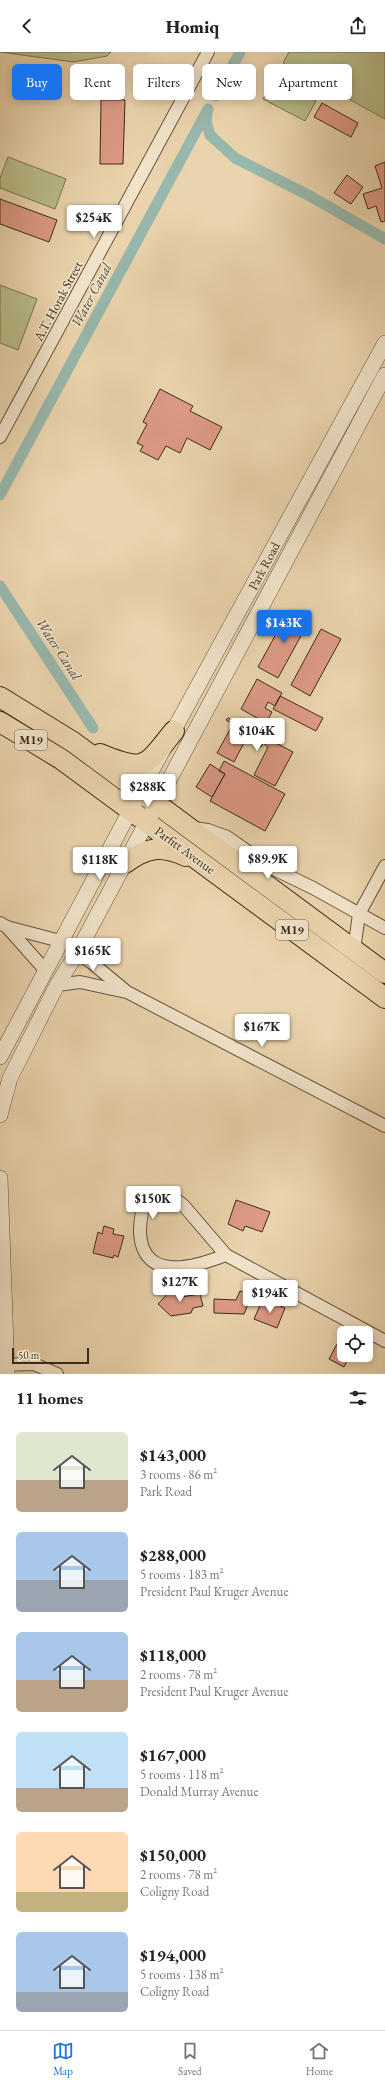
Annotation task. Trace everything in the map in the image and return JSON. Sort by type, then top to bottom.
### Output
[{"type":"highway","name":"Parfitt Avenue","points":[[0,697],[73,742],[384,972]]},
{"type":"highway","name":"Parfitt Avenue","points":[[0,722],[61,759],[385,998]]},
{"type":"highway","points":[[73,742],[122,763],[137,766],[146,764],[153,758],[174,732]]},
{"type":"highway","points":[[125,863],[138,854],[152,849],[173,850],[199,861]]},
{"type":"street","name":"A.T. Horak Street","points":[[0,437],[208,52]]},
{"type":"street","name":"Park Road","points":[[148,798],[174,732],[385,343]]},
{"type":"street","name":"Park Road","points":[[148,798],[385,375]]},
{"type":"street","points":[[0,1057],[46,971],[60,941],[139,816],[148,798]]},
{"type":"street","points":[[1,1106],[10,1078],[58,985],[77,953],[125,863],[139,816]]},
{"type":"street","name":"Parfitt Avenue","points":[[186,826],[208,830],[227,837],[272,868],[313,888],[385,928]]},
{"type":"street","points":[[354,950],[359,914],[385,866]]},
{"type":"street","points":[[4,925],[60,941]]},
{"type":"street","points":[[4,925],[46,971]]},
{"type":"street","points":[[77,953],[92,963],[127,992],[385,1126]]},
{"type":"street","points":[[58,985],[80,982],[127,992]]},
{"type":"street","points":[[0,1178],[4,1368],[34,1364],[57,1374]]},
{"type":"street","points":[[226,1255],[198,1264],[167,1268],[155,1264],[147,1256],[141,1242],[141,1215],[148,1198],[154,1194],[163,1194],[174,1198],[184,1206],[226,1255],[385,1341]]},
{"type":"green space","points":[[0,52],[111,52],[107,56],[73,62]]},
{"type":"green space","points":[[289,52],[385,52],[385,119],[350,100],[352,100],[352,64],[283,63]]},
{"type":"green space","points":[[265,100],[316,101],[305,121]]},
{"type":"green space","points":[[8,157],[66,179],[55,209],[0,188],[0,178]]},
{"type":"green space","points":[[0,285],[37,299],[18,350],[0,343]]},
{"type":"building","points":[[101,100],[125,100],[123,164],[100,164]]},
{"type":"building","points":[[322,103],[358,123],[351,137],[314,117]]},
{"type":"building","points":[[385,162],[385,221],[381,222],[376,206],[368,209],[363,194],[382,188],[375,166]]},
{"type":"building","points":[[347,175],[363,187],[351,204],[334,193]]},
{"type":"building","points":[[0,199],[57,220],[49,242],[0,224]]},
{"type":"building","points":[[160,389],[193,406],[190,411],[222,427],[210,450],[187,438],[180,453],[166,446],[158,460],[140,451],[143,446],[137,443],[147,424],[143,422]]},
{"type":"building","points":[[289,610],[309,621],[278,678],[258,667]]},
{"type":"building","points":[[321,629],[341,639],[310,696],[291,685]]},
{"type":"building","points":[[257,679],[282,693],[275,706],[268,702],[265,708],[272,712],[266,723],[241,709]]},
{"type":"building","points":[[280,696],[323,718],[316,731],[273,709]]},
{"type":"building","points":[[228,718],[293,752],[275,786],[254,775],[268,747],[263,743],[261,747],[254,744],[257,738],[249,733],[234,762],[217,753],[233,724],[226,720]]},
{"type":"building","points":[[224,761],[285,794],[265,831],[210,801],[225,774],[219,771]]},
{"type":"building","points":[[210,764],[225,774],[212,797],[196,787]]},
{"type":"building","points":[[236,1200],[270,1212],[262,1232],[245,1226],[243,1231],[228,1224]]},
{"type":"building","points":[[104,1226],[114,1229],[113,1234],[124,1236],[118,1257],[114,1255],[113,1258],[93,1253],[98,1232],[102,1234]]},
{"type":"building","points":[[173,1288],[181,1297],[200,1294],[203,1306],[193,1308],[191,1313],[171,1316],[158,1304]]},
{"type":"building","points":[[240,1291],[252,1295],[244,1314],[214,1313],[214,1299],[236,1300]]},
{"type":"building","points":[[263,1299],[285,1308],[277,1328],[254,1319]]},
{"type":"building","points":[[337,1344],[337,1362],[346,1362],[344,1367],[329,1359]]},
{"type":"waterway","points":[[233,64],[240,52]]},
{"type":"waterway","name":"Water Canal","points":[[0,495],[208,109]]},
{"type":"waterway","points":[[207,113],[206,121],[210,135],[235,158],[310,196],[385,239]]},
{"type":"waterway","name":"Water Canal","points":[[0,586],[93,728]]}]
